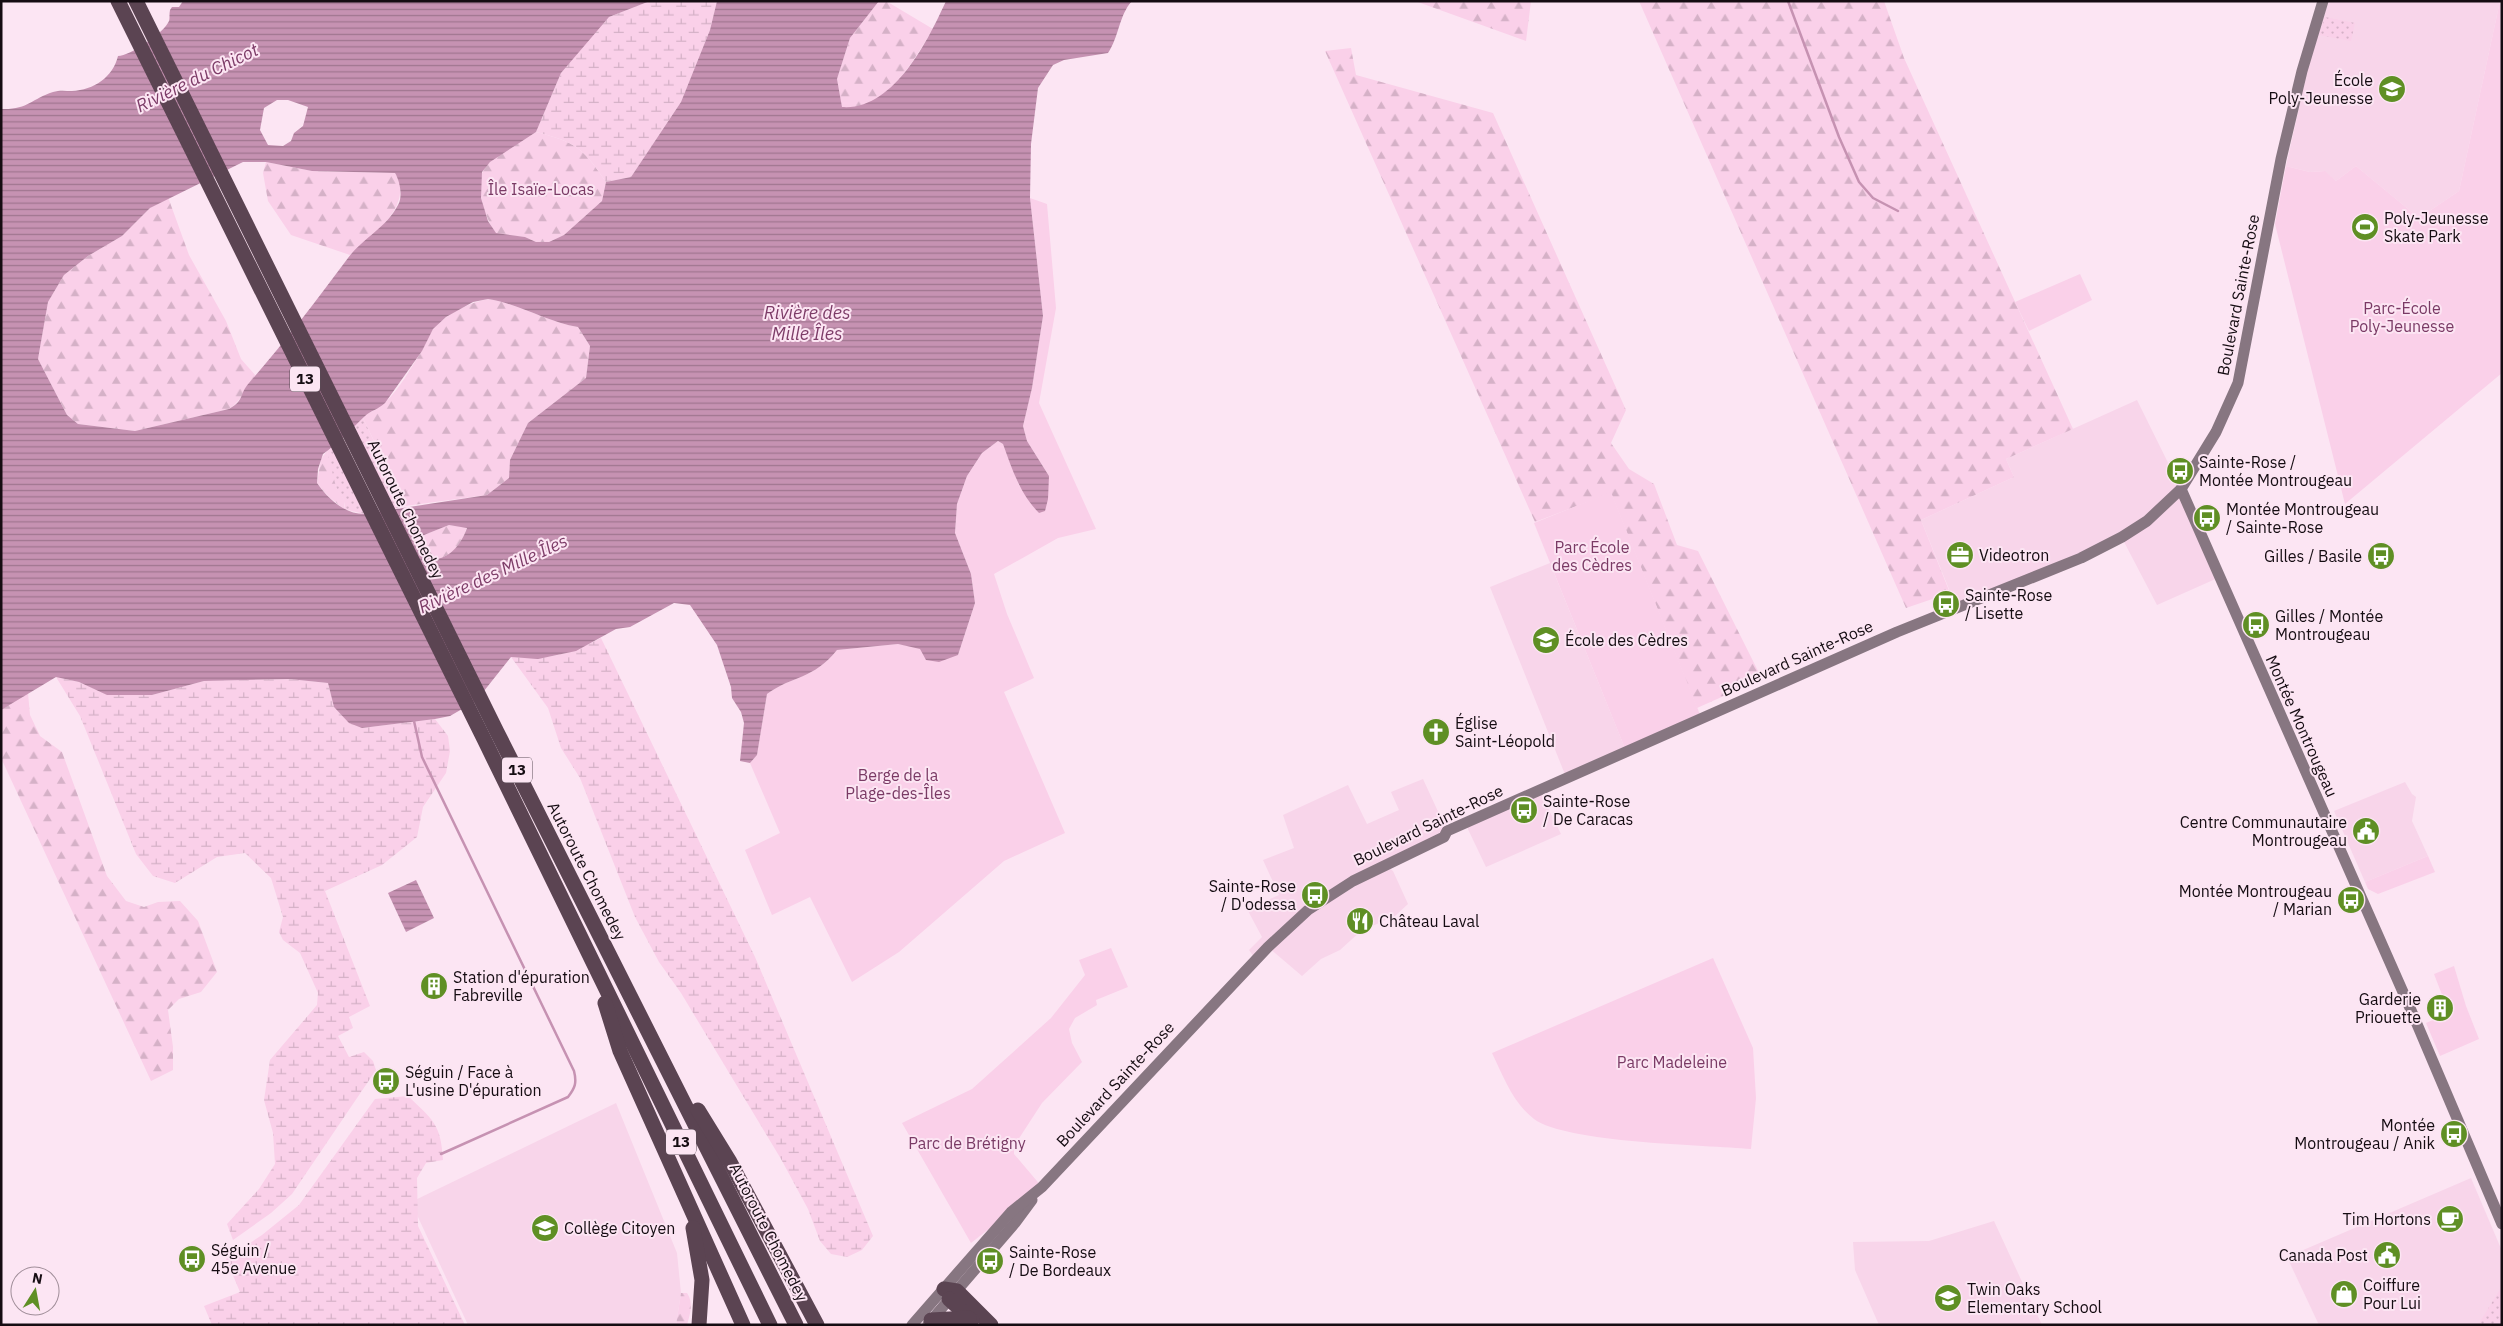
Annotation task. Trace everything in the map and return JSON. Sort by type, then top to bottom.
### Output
[{"type":"highway","name":"Autoroute Chomedey","points":[[118,1],[491,736],[639,1012],[796,1325]]},
{"type":"highway","name":"Autoroute Chomedey","points":[[138,6],[491,736],[591,958],[770,1325]]},
{"type":"highway","points":[[591,958],[620,1051],[743,1325]]},
{"type":"highway","points":[[639,1012],[730,1162],[817,1325]]},
{"type":"highway","points":[[686,1200],[702,1280],[699,1325]]},
{"type":"highway","points":[[950,1293],[972,1321]]},
{"type":"highway","points":[[950,1293],[992,1325]]},
{"type":"highway","points":[[929,1322],[972,1321]]},
{"type":"street","name":"Boulevard Sainte-Rose","points":[[912,1325],[950,1293],[1016,1223],[1042,1186],[1268,947],[1308,910],[1353,880],[1444,837],[1447,831],[1574,773],[1902,630],[2081,558],[2122,538],[2147,522],[2181,489],[2216,432],[2238,382],[2281,159],[2302,71],[2323,1]]},
{"type":"street","name":"Montée Montrougeau","points":[[2181,489],[2425,1043],[2502,1224]]},
{"type":"street","name":"Boulevard Sainte-Rose","points":[[929,1322],[950,1293]]},
{"type":"shaded area","name":"École Poly-Jeunesse","points":[[2329,1],[2500,1],[2459,191],[2419,218],[2356,166],[2336,181],[2324,171],[2310,172],[2286,166],[2311,54]]},
{"type":"shaded area","points":[[2137,400],[2181,489],[2220,577],[2157,605],[2122,538],[1957,609],[1921,520],[2014,477],[2006,459]]},
{"type":"shaded area","name":"École des Cèdres","points":[[1550,563],[1626,751],[1566,777],[1490,587]]},
{"type":"shaded area","points":[[1423,779],[1447,831],[1385,865],[1393,871],[1408,904],[1395,916],[1361,931],[1340,950],[1321,959],[1302,976],[1268,947],[1256,960],[1249,950],[1262,937],[1247,909],[1279,895],[1263,860],[1294,848],[1283,815],[1348,785],[1367,824],[1399,810],[1391,792]]},
{"type":"shaded area","points":[[2405,782],[2416,797],[2412,821],[2428,856],[2365,882],[2334,811]]},
{"type":"shaded area","points":[[1539,790],[1561,834],[1486,867],[1465,823]]},
{"type":"shaded area","name":"Collège Citoyen","points":[[616,1103],[677,1253],[681,1293],[676,1325],[468,1325],[411,1202]]},
{"type":"shaded area","points":[[2471,1178],[2502,1251],[2502,1310],[2492,1325],[2319,1325],[2287,1257]]},
{"type":"shaded area","name":"Twin Oaks Elementary School","points":[[1994,1221],[2042,1325],[1879,1325],[1855,1270],[1853,1242],[1929,1241]]},
{"type":"green space","points":[[650,1],[717,1],[710,30],[681,102],[631,177],[606,182],[591,161],[570,143],[536,132],[561,73],[581,47],[609,17]]},
{"type":"green space","points":[[879,1],[886,1],[933,29],[907,69],[885,93],[873,101],[858,107],[842,108],[837,79],[850,38]]},
{"type":"green space","points":[[1415,1],[1531,1],[1526,41]]},
{"type":"green space","points":[[1639,1],[1884,1],[1904,58],[2073,429],[2006,459],[2014,477],[1921,520],[1950,593],[1906,608]]},
{"type":"green space","name":"Parc-École Poly-Jeunesse","points":[[2500,1],[2502,373],[2345,504],[2275,224],[2286,166],[2310,172],[2325,171],[2336,181],[2356,166],[2419,218],[2459,191]]},
{"type":"green space","points":[[2325,17],[2355,23],[2351,41],[2319,35]]},
{"type":"green space","points":[[1351,48],[1356,75],[1493,113],[1626,410],[1611,443],[1629,469],[1654,484],[1677,545],[1698,551],[1762,679],[1697,708],[1611,493],[1535,522],[1325,51]]},
{"type":"green space","name":"Île Isaïe-Locas","points":[[536,132],[561,139],[577,148],[591,161],[606,182],[602,201],[564,235],[549,242],[536,242],[525,237],[496,234],[487,217],[481,197],[480,187],[484,169],[490,162]]},
{"type":"green space","points":[[266,162],[312,171],[395,173],[400,185],[400,197],[388,219],[350,255],[291,235],[268,201],[263,173]]},
{"type":"green space","points":[[168,197],[189,255],[226,321],[241,359],[256,376],[237,402],[229,409],[135,431],[78,424],[67,415],[38,359],[48,302],[64,275],[88,256],[122,236],[150,208]]},
{"type":"green space","name":"Berge de la Plage-des-Îles","points":[[1030,198],[1047,204],[1056,308],[1039,403],[1096,529],[1058,538],[994,574],[1007,614],[1034,678],[1004,692],[1065,833],[1004,861],[899,952],[852,982],[810,897],[772,915],[745,850],[780,833],[750,763],[757,755],[767,694],[820,667],[837,650],[898,644],[958,655],[975,603],[971,574],[955,533],[957,504],[967,476],[982,453],[998,441],[1003,444],[1019,485],[1039,513],[1049,476],[1027,441],[1023,426],[1032,388],[1043,316]]},
{"type":"green space","points":[[2080,274],[2092,300],[2029,331],[2015,302]]},
{"type":"green space","points":[[488,299],[500,301],[567,325],[578,327],[590,346],[586,378],[528,423],[510,460],[509,478],[487,495],[405,506],[363,418],[391,397],[421,352],[434,328],[459,309]]},
{"type":"green space","points":[[363,418],[405,506],[395,509],[354,426]]},
{"type":"green space","points":[[332,448],[364,514],[344,509],[344,500],[334,483],[329,465],[327,451]]},
{"type":"green space","points":[[327,451],[336,487],[345,501],[344,509],[329,497],[317,483],[321,459]]},
{"type":"green space","name":"Parc École des Cèdres","points":[[1611,492],[1701,717],[1626,751],[1534,523]]},
{"type":"green space","points":[[449,525],[467,527],[463,538],[456,548],[442,558],[436,559],[423,543],[424,535]]},
{"type":"green space","points":[[601,638],[755,957],[873,1236],[862,1250],[847,1257],[831,1254],[820,1241],[808,1209],[781,1159],[681,993],[659,962],[635,917],[580,778],[561,748],[548,708],[511,657],[536,658],[558,655],[578,649]]},
{"type":"green space","points":[[56,677],[79,682],[108,695],[152,695],[204,681],[289,679],[328,683],[334,707],[362,728],[435,719],[448,736],[450,751],[446,773],[423,807],[417,837],[382,865],[325,891],[370,1006],[349,1017],[353,1028],[338,1036],[349,1057],[364,1052],[373,1061],[376,1070],[292,1194],[271,1213],[233,1240],[227,1224],[259,1189],[275,1164],[273,1133],[264,1100],[270,1060],[317,1005],[318,993],[300,953],[283,940],[279,932],[283,917],[271,878],[245,853],[217,857],[175,883],[153,876],[136,854],[80,716]]},
{"type":"green space","points":[[28,693],[30,715],[40,736],[62,752],[107,876],[126,901],[144,907],[158,902],[180,901],[198,921],[217,972],[201,992],[179,999],[168,1010],[173,1047],[173,1070],[151,1081],[1,758],[1,708]]},
{"type":"green space","points":[[2428,856],[2435,872],[2378,894],[2368,889],[2365,882]]},
{"type":"green space","name":"Parc de Brétigny","points":[[1111,948],[1128,987],[1096,1000],[1097,1005],[1075,1018],[1069,1029],[1072,1043],[1082,1062],[1042,1103],[1014,1146],[1014,1154],[1042,1187],[971,1243],[902,1123],[972,1089],[1051,1018],[1085,975],[1079,960]]},
{"type":"green space","name":"Parc Madeleine","points":[[1713,958],[1753,1048],[1756,1098],[1751,1149],[1638,1142],[1575,1133],[1551,1127],[1534,1119],[1514,1097],[1492,1053]]},
{"type":"green space","points":[[2454,966],[2466,1006],[2479,1039],[2440,1056],[2426,1023],[2449,1013],[2434,974]]},
{"type":"green space","points":[[408,1096],[430,1117],[438,1130],[443,1160],[426,1163],[417,1178],[418,1226],[465,1325],[212,1325],[204,1306],[240,1292],[226,1259],[262,1235],[299,1205],[375,1099]]},
{"type":"green space","points":[[2502,1286],[2502,1325],[2478,1325]]},
{"type":"green space","points":[[681,1293],[687,1293],[690,1301],[691,1309],[687,1325],[676,1325]]},
{"type":"water","name":"Rivière des Mille Îles","points":[[183,1],[650,1],[609,17],[561,73],[536,132],[490,162],[482,172],[481,198],[488,221],[496,233],[525,237],[536,242],[549,242],[564,235],[602,201],[606,182],[631,177],[681,102],[710,30],[717,1],[879,1],[850,38],[837,79],[842,107],[860,105],[877,98],[893,86],[919,53],[946,1],[1132,1],[1124,13],[1115,40],[1108,53],[1064,60],[1053,65],[1038,88],[1031,144],[1030,198],[1043,316],[1032,388],[1023,426],[1027,441],[1049,476],[1048,499],[1045,511],[1039,513],[1032,506],[1013,472],[1003,444],[998,441],[982,453],[967,476],[957,504],[955,533],[971,574],[975,603],[958,655],[939,662],[926,660],[920,649],[898,644],[837,650],[820,667],[767,694],[757,755],[750,763],[740,761],[744,723],[741,712],[732,698],[731,687],[717,645],[690,605],[674,603],[630,627],[616,629],[576,651],[538,659],[511,657],[476,701],[450,716],[435,719],[362,728],[349,723],[334,707],[328,683],[289,679],[204,681],[152,695],[107,695],[79,682],[56,677],[1,710],[1,109],[24,106],[53,92],[80,90],[95,85],[112,70],[118,56],[138,48],[161,32],[169,21],[172,7],[179,7]],"holes":[[[277,100],[288,100],[308,107],[303,126],[294,133],[291,141],[283,146],[268,145],[260,130],[264,108]],[[243,162],[266,162],[312,171],[395,173],[401,193],[400,202],[388,220],[348,258],[300,322],[246,387],[240,400],[234,406],[229,409],[135,431],[78,424],[67,415],[38,359],[48,302],[64,275],[88,256],[122,236],[150,208]],[[488,299],[500,301],[555,321],[578,327],[590,346],[586,378],[528,423],[510,460],[509,478],[487,495],[364,514],[344,508],[326,495],[317,483],[318,469],[323,454],[340,441],[367,414],[385,403],[422,351],[433,329],[446,317],[473,302]],[[449,525],[467,528],[456,548],[442,558],[436,559],[423,543],[424,535]]]},
{"type":"water","points":[[416,880],[434,918],[406,932],[388,893]]},
{"type":"waterway","points":[[1788,1],[1839,137],[1859,182],[1873,198],[1898,211]]},
{"type":"waterway","points":[[414,721],[422,757],[574,1071],[575,1079],[574,1088],[568,1097],[441,1154]]},
{"type":"place","name":"École Poly-Jeunesse","points":[[2392,89]]},
{"type":"place","name":"Poly-Jeunesse Skate Park","points":[[2365,227]]},
{"type":"place","name":"Sainte-Rose / Montée Montrougeau","points":[[2180,471]]},
{"type":"place","name":"Montée Montrougeau / Sainte-Rose","points":[[2207,518]]},
{"type":"place","name":"Videotron","points":[[1960,555]]},
{"type":"place","name":"Gilles / Basile","points":[[2381,556]]},
{"type":"place","name":"Sainte-Rose / Lisette","points":[[1946,604]]},
{"type":"place","name":"Gilles / Montée Montrougeau","points":[[2256,625]]},
{"type":"place","name":"École des Cèdres","points":[[1546,640]]},
{"type":"place","name":"Église Saint-Léopold","points":[[1436,732]]},
{"type":"place","name":"Sainte-Rose / De Caracas","points":[[1524,810]]},
{"type":"place","name":"Centre Communautaire Montrougeau","points":[[2366,831]]},
{"type":"place","name":"Sainte-Rose / D'odessa","points":[[1315,895]]},
{"type":"place","name":"Montée Montrougeau / Marian","points":[[2351,900]]},
{"type":"place","name":"Château Laval","points":[[1360,921]]},
{"type":"place","name":"Station d'épuration Fabreville","points":[[434,986]]},
{"type":"place","name":"Garderie Priouette","points":[[2440,1008]]},
{"type":"place","name":"Séguin / Face à L'usine D'épuration","points":[[386,1081]]},
{"type":"place","name":"Montée Montrougeau / Anik","points":[[2454,1134]]},
{"type":"place","name":"Tim Hortons","points":[[2450,1219]]},
{"type":"place","name":"Collège Citoyen","points":[[545,1228]]},
{"type":"place","name":"Canada Post","points":[[2387,1255]]},
{"type":"place","name":"Séguin / 45e Avenue","points":[[192,1259]]},
{"type":"place","name":"Sainte-Rose / De Bordeaux","points":[[990,1261]]},
{"type":"place","name":"Coiffure Pour Lui","points":[[2344,1294]]},
{"type":"place","name":"Twin Oaks Elementary School","points":[[1948,1298]]},
{"type":"water label","name":"Rivière du Chicot","points":[[197,78]]}]
